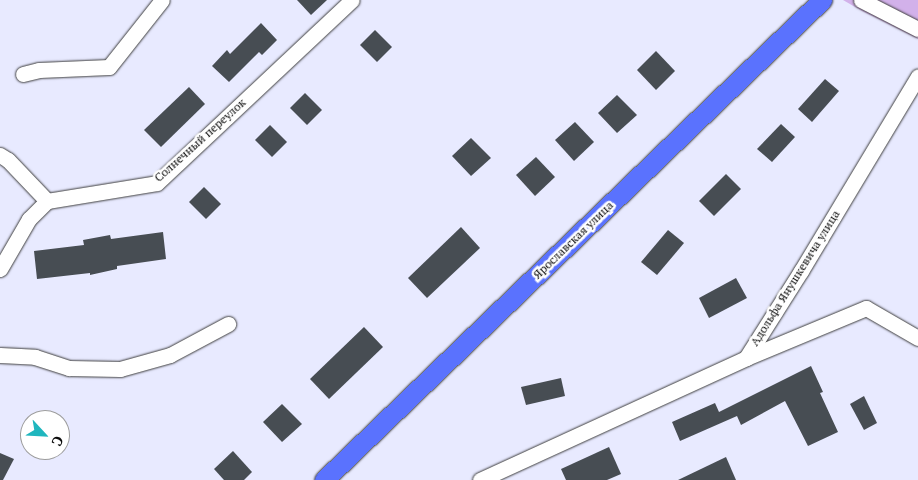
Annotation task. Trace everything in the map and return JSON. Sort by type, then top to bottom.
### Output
[{"type":"main road","name":"Ярославская улица","points":[[324,480],[822,0]]},
{"type":"street","points":[[23,74],[39,70],[109,67],[162,0]]},
{"type":"street","name":"Солнечный переулок","points":[[47,201],[157,183],[352,0]]},
{"type":"street","points":[[861,0],[916,24]]},
{"type":"street","name":"Адольфа Янушкевича улица","points":[[480,480],[746,358],[801,271],[918,76]]},
{"type":"street","points":[[0,155],[8,160],[47,201],[29,219],[0,269]]},
{"type":"street","points":[[746,358],[866,308],[918,338]]},
{"type":"street","points":[[0,355],[35,357],[69,368],[120,369],[170,355],[228,324]]},
{"type":"shaded area","points":[[843,0],[918,0],[918,39],[862,11]]},
{"type":"building","points":[[297,0],[327,0],[311,15]]},
{"type":"building","points":[[261,23],[277,40],[262,55],[259,52],[229,82],[212,66],[227,50],[230,54]]},
{"type":"building","points":[[375,30],[392,47],[377,62],[360,45]]},
{"type":"building","points":[[656,51],[675,71],[656,90],[637,70]]},
{"type":"building","points":[[825,79],[839,91],[812,122],[798,109]]},
{"type":"building","points":[[189,87],[205,104],[161,147],[144,130]]},
{"type":"building","points":[[305,93],[322,110],[307,125],[290,108]]},
{"type":"building","points":[[617,95],[637,115],[617,133],[598,113]]},
{"type":"building","points":[[575,122],[594,142],[574,161],[555,140]]},
{"type":"building","points":[[781,124],[795,137],[772,162],[757,149]]},
{"type":"building","points":[[270,125],[287,142],[272,157],[255,140]]},
{"type":"building","points":[[471,138],[491,158],[471,176],[452,156]]},
{"type":"building","points":[[536,157],[555,177],[535,196],[516,175]]},
{"type":"building","points":[[726,174],[741,189],[714,216],[699,201]]},
{"type":"building","points":[[204,187],[221,204],[206,219],[189,202]]},
{"type":"building","points":[[461,227],[480,248],[427,298],[408,278]]},
{"type":"building","points":[[668,230],[684,243],[657,275],[641,262]]},
{"type":"building","points":[[163,232],[166,259],[117,266],[117,269],[90,275],[90,273],[37,279],[34,251],[84,245],[83,240],[110,235],[111,239]]},
{"type":"building","points":[[736,278],[747,298],[709,318],[699,298]]},
{"type":"building","points":[[364,327],[383,347],[329,399],[310,379]]},
{"type":"building","points":[[811,366],[823,392],[820,393],[838,432],[808,446],[785,401],[741,425],[737,416],[680,441],[672,422],[715,403],[719,412]]},
{"type":"building","points":[[561,378],[565,396],[526,405],[521,387]]},
{"type":"building","points":[[864,396],[877,423],[864,430],[850,404]]},
{"type":"building","points":[[282,404],[302,424],[282,442],[263,422]]},
{"type":"building","points":[[609,447],[621,474],[607,480],[566,480],[561,469]]},
{"type":"building","points":[[233,451],[252,472],[244,480],[224,480],[214,469]]},
{"type":"building","points":[[0,453],[14,459],[3,480],[0,480]]},
{"type":"building","points":[[726,457],[736,480],[678,480]]}]
